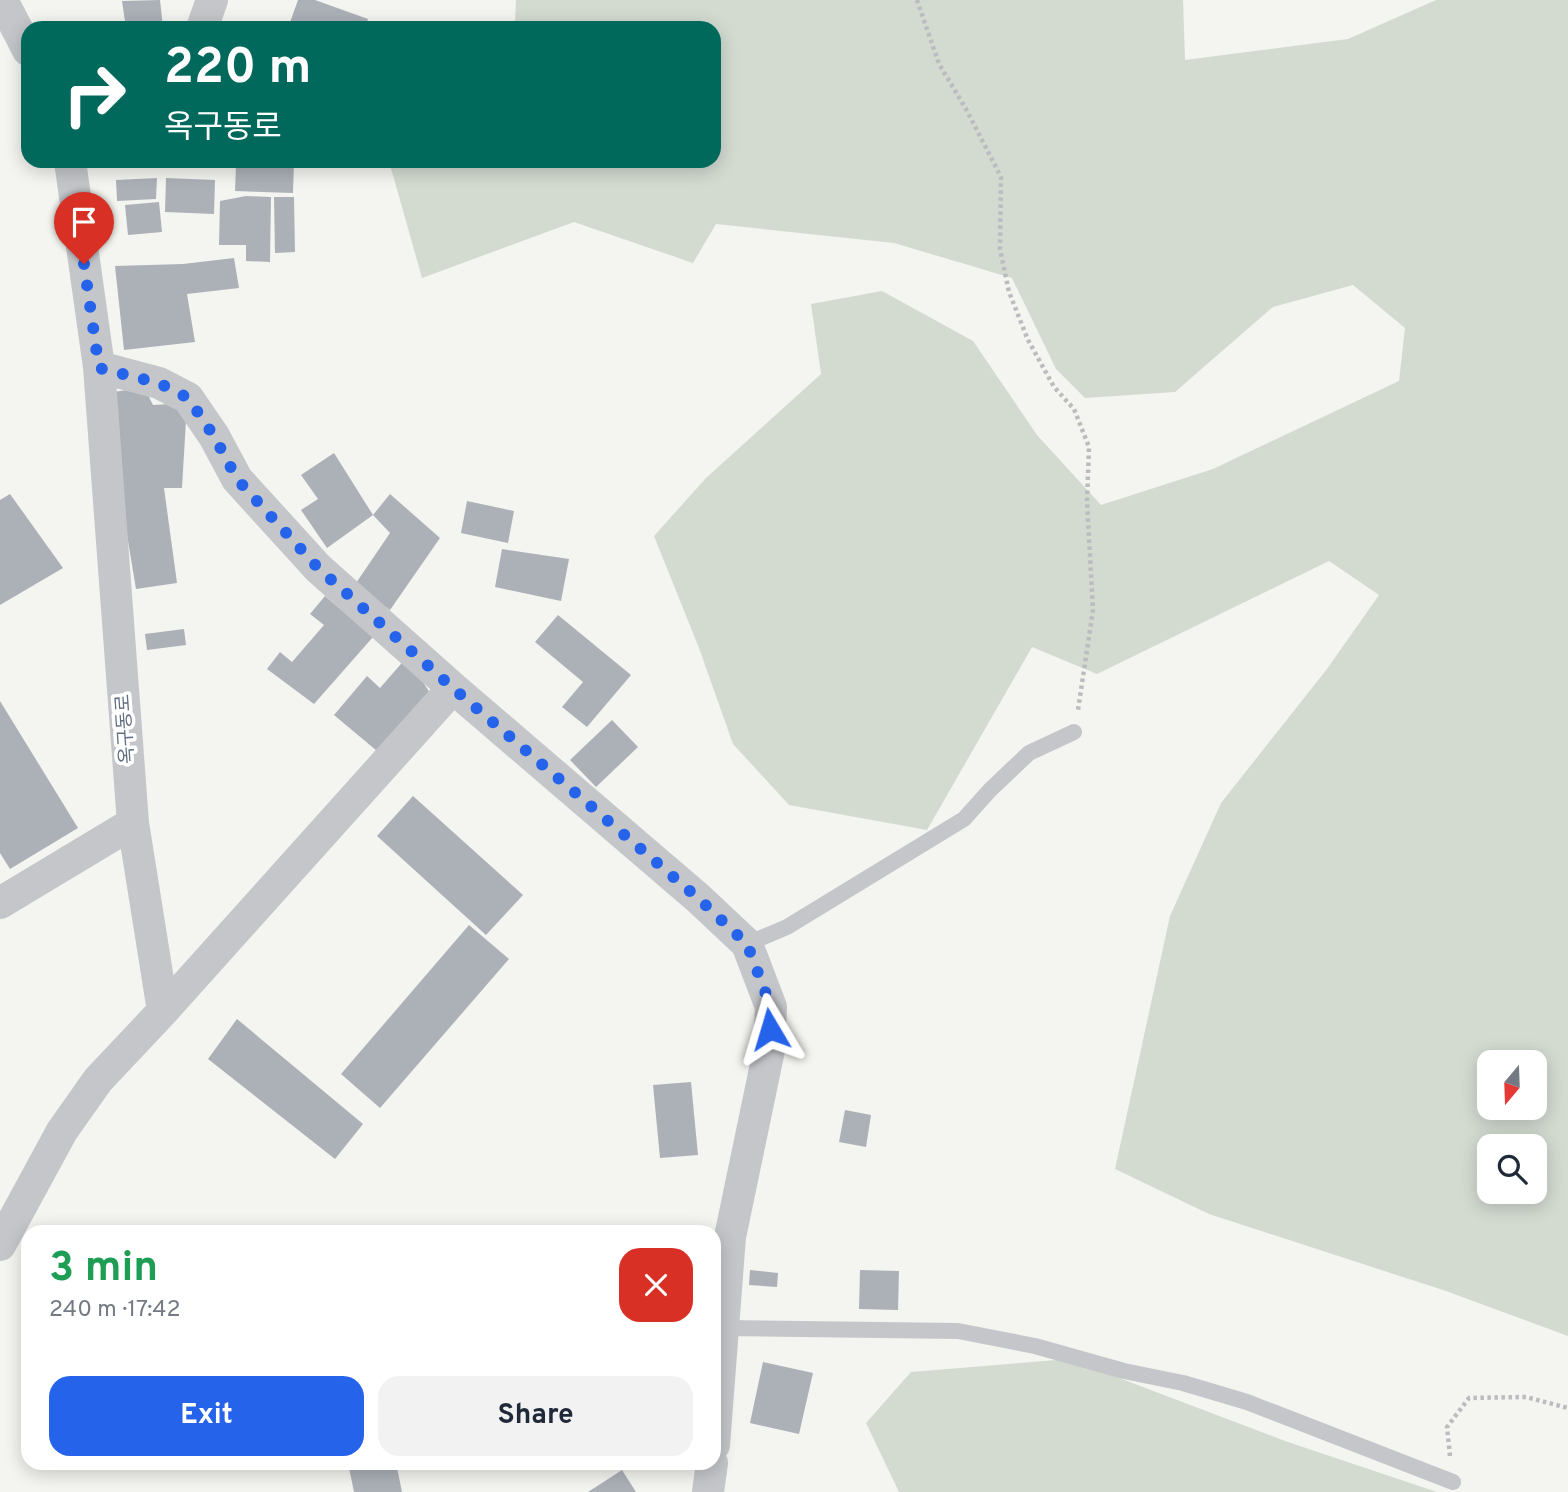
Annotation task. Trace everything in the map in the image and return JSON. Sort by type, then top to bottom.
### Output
[{"type":"street","points":[[2,0],[21,37]]},
{"type":"street","points":[[204,21],[212,0]]},
{"type":"street","name":"옥구동로","points":[[70,168],[99,368],[133,822],[163,1012]]},
{"type":"street","points":[[99,368],[159,383],[188,398],[214,436],[237,479],[318,568],[698,898],[747,944],[771,1007],[769,1050],[730,1237],[721,1363]]},
{"type":"street","points":[[0,1245],[62,1131],[98,1080],[163,1012],[453,688]]},
{"type":"street","points":[[0,903],[133,822]]},
{"type":"street","points":[[708,1492],[711,1470]]},
{"type":"lane","points":[[747,944],[787,927],[964,820],[990,790],[1029,753],[1074,732]]},
{"type":"lane","points":[[724,1328],[958,1331],[1021,1343],[1124,1371],[1183,1383],[1247,1402],[1453,1482]]},
{"type":"path","points":[[917,0],[939,64],[1001,177],[1000,250],[1009,292],[1028,340],[1054,387],[1074,409],[1089,447],[1087,502],[1093,610],[1074,732]]},
{"type":"path","points":[[1453,1482],[1447,1427],[1469,1398],[1526,1397],[1568,1408]]},
{"type":"shaded area","points":[[516,0],[1183,0],[1185,60],[1348,39],[1436,0],[1568,0],[1568,1336],[1446,1291],[1209,1214],[1115,1169],[1170,916],[1221,803],[1327,669],[1379,595],[1329,561],[1097,674],[1032,647],[927,830],[789,805],[733,744],[699,648],[654,536],[706,478],[821,374],[811,304],[882,291],[973,341],[1037,435],[1101,505],[1213,469],[1399,381],[1405,328],[1353,285],[1273,307],[1175,392],[1085,398],[1056,369],[1012,278],[894,243],[716,224],[693,263],[574,222],[422,278],[391,168],[721,168],[721,21],[515,21]]},
{"type":"shaded area","points":[[1069,1359],[1285,1441],[1437,1492],[899,1492],[866,1423],[911,1372]]},
{"type":"building","points":[[160,0],[162,21],[125,21],[122,1]]},
{"type":"building","points":[[298,0],[315,0],[368,19],[367,21],[290,21]]},
{"type":"building","points":[[236,168],[294,168],[293,193],[235,191]]},
{"type":"building","points":[[157,178],[156,199],[117,201],[116,180]]},
{"type":"building","points":[[166,178],[215,180],[214,214],[165,212]]},
{"type":"building","points":[[246,196],[271,197],[270,262],[246,261],[246,245],[219,245],[220,201]]},
{"type":"building","points":[[274,197],[294,197],[295,252],[275,253]]},
{"type":"building","points":[[159,202],[162,232],[128,235],[125,205]]},
{"type":"building","points":[[234,258],[239,288],[187,294],[195,342],[124,350],[115,266],[183,264]]},
{"type":"building","points":[[144,387],[153,405],[187,403],[182,488],[164,488],[177,583],[136,589],[119,487],[114,392]]},
{"type":"building","points":[[334,453],[373,515],[327,548],[301,510],[318,499],[301,475]]},
{"type":"building","points":[[10,494],[63,568],[0,605],[0,500]]},
{"type":"building","points":[[390,494],[440,538],[390,610],[354,586],[390,533],[373,515]]},
{"type":"building","points":[[467,501],[514,511],[508,543],[461,533]]},
{"type":"building","points":[[502,549],[569,559],[561,601],[495,587]]},
{"type":"building","points":[[325,596],[373,637],[314,704],[267,669],[280,652],[292,662],[324,625],[310,614]]},
{"type":"building","points":[[558,615],[631,675],[587,727],[562,707],[583,682],[535,642]]},
{"type":"building","points":[[184,629],[186,645],[147,650],[145,634]]},
{"type":"building","points":[[407,657],[430,693],[377,751],[334,715],[367,676],[380,688]]},
{"type":"building","points":[[0,701],[78,828],[10,869],[0,853]]},
{"type":"building","points":[[612,720],[638,747],[596,787],[570,760]]},
{"type":"building","points":[[413,796],[523,895],[486,935],[377,836]]},
{"type":"building","points":[[469,925],[509,959],[380,1108],[341,1074]]},
{"type":"building","points":[[237,1019],[363,1124],[335,1159],[208,1059]]},
{"type":"building","points":[[691,1082],[698,1155],[660,1158],[653,1085]]},
{"type":"building","points":[[845,1110],[871,1115],[866,1147],[839,1142]]},
{"type":"building","points":[[750,1270],[778,1273],[777,1287],[749,1285]]},
{"type":"building","points":[[860,1270],[899,1271],[898,1310],[859,1309]]},
{"type":"building","points":[[763,1362],[813,1373],[799,1434],[750,1423]]},
{"type":"building","points":[[349,1470],[397,1470],[402,1492],[354,1492]]},
{"type":"building","points":[[622,1470],[636,1492],[588,1492]]},
{"type":"route","points":[[84,264],[99,368],[159,383],[188,398],[214,436],[237,479],[318,568],[698,898],[747,944],[771,1007],[770,1029]]}]
